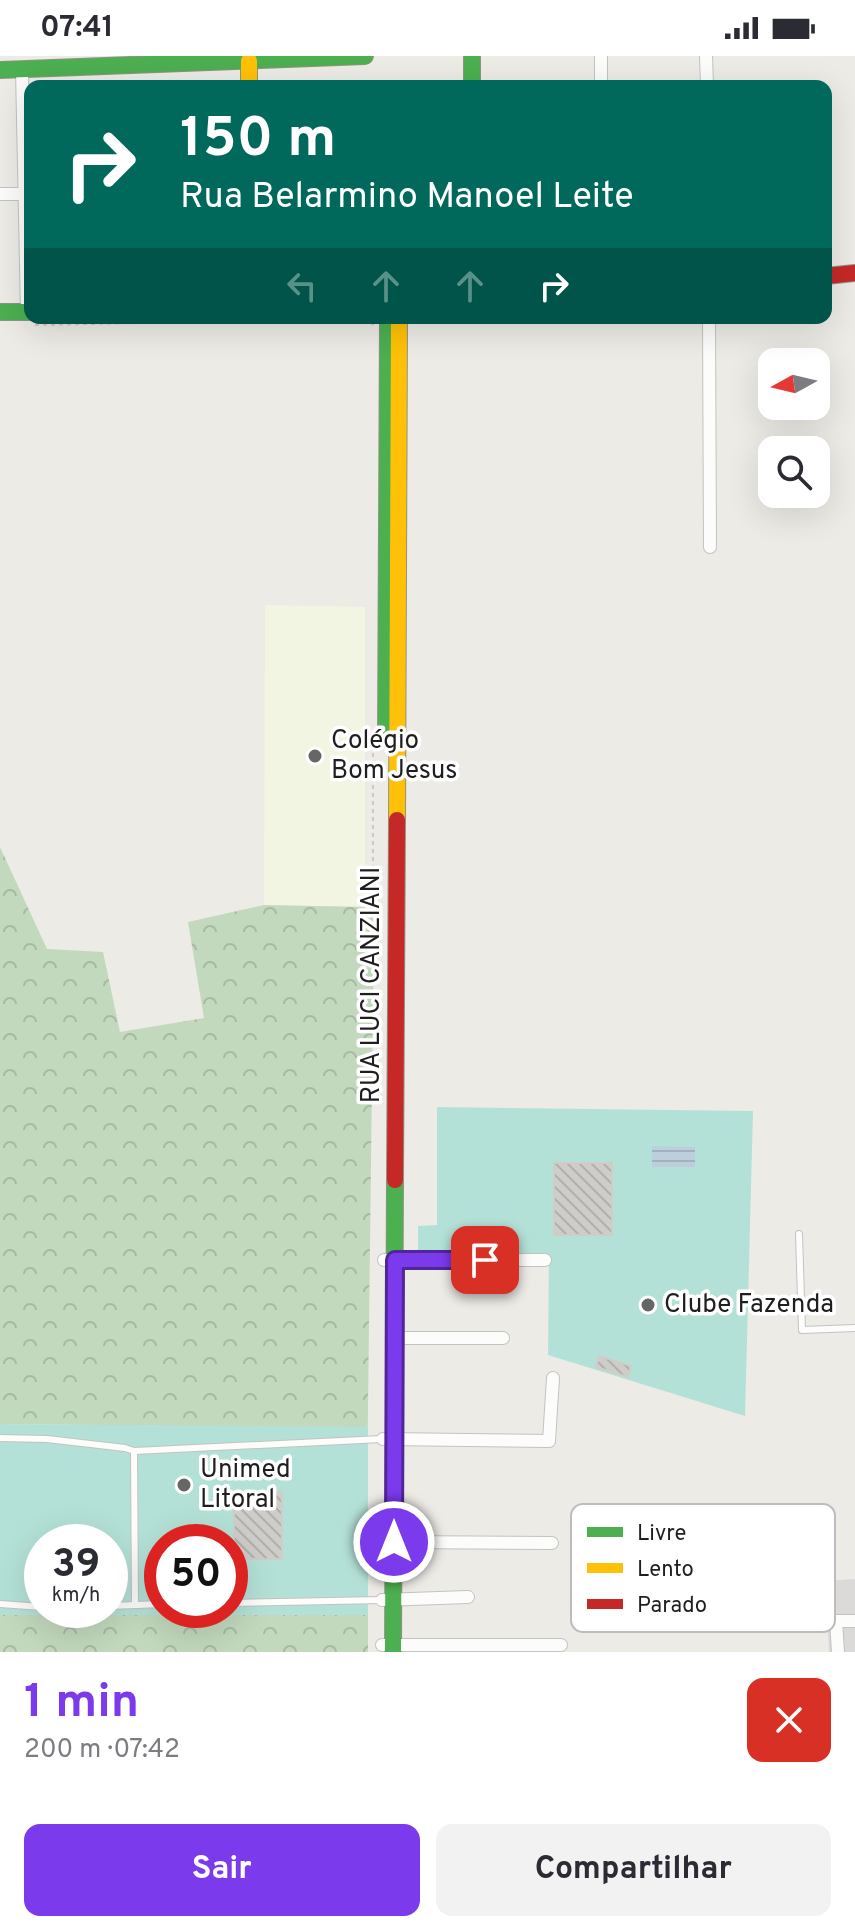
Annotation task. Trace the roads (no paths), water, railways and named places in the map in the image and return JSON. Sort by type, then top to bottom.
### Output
[{"type":"main road","points":[[0,70],[365,56]]},
{"type":"main road","points":[[472,56],[472,80]]},
{"type":"main road","points":[[249,61],[249,80]]},
{"type":"main road","points":[[832,275],[855,273]]},
{"type":"main road","points":[[0,312],[24,316]]},
{"type":"main road","name":"RUA LUCI CANZIANI","points":[[382,324],[389,1260],[394,1338],[389,1439],[394,1542],[388,1600]]},
{"type":"main road","name":"RUA LUCI CANZIANI","points":[[388,1649],[399,324]]},
{"type":"street","points":[[601,56],[601,80]]},
{"type":"street","points":[[706,56],[707,80]]},
{"type":"street","points":[[22,69],[24,119]]},
{"type":"street","points":[[0,194],[24,194]]},
{"type":"street","points":[[709,324],[710,547]]},
{"type":"street","points":[[389,1260],[545,1260]]},
{"type":"street","points":[[394,1338],[503,1338]]},
{"type":"street","points":[[389,1439],[549,1441],[553,1378]]},
{"type":"street","points":[[394,1542],[552,1543]]},
{"type":"street","points":[[388,1600],[468,1597]]},
{"type":"street","points":[[838,1652],[836,1621],[855,1621]]},
{"type":"street","points":[[388,1649],[522,1649],[561,1645]]},
{"type":"lane","points":[[799,1234],[802,1330],[855,1328]]},
{"type":"lane","points":[[0,1438],[47,1439],[134,1451],[389,1439]]},
{"type":"lane","points":[[134,1451],[135,1605]]},
{"type":"lane","points":[[248,1603],[388,1600]]},
{"type":"lane","points":[[0,1604],[24,1606]]},
{"type":"lane","points":[[128,1605],[144,1605]]},
{"type":"place","name":"Colégio Bom Jesus","points":[[315,756]]},
{"type":"place","name":"Clube Fazenda","points":[[648,1305]]},
{"type":"place","name":"Unimed Litoral","points":[[184,1485]]}]
